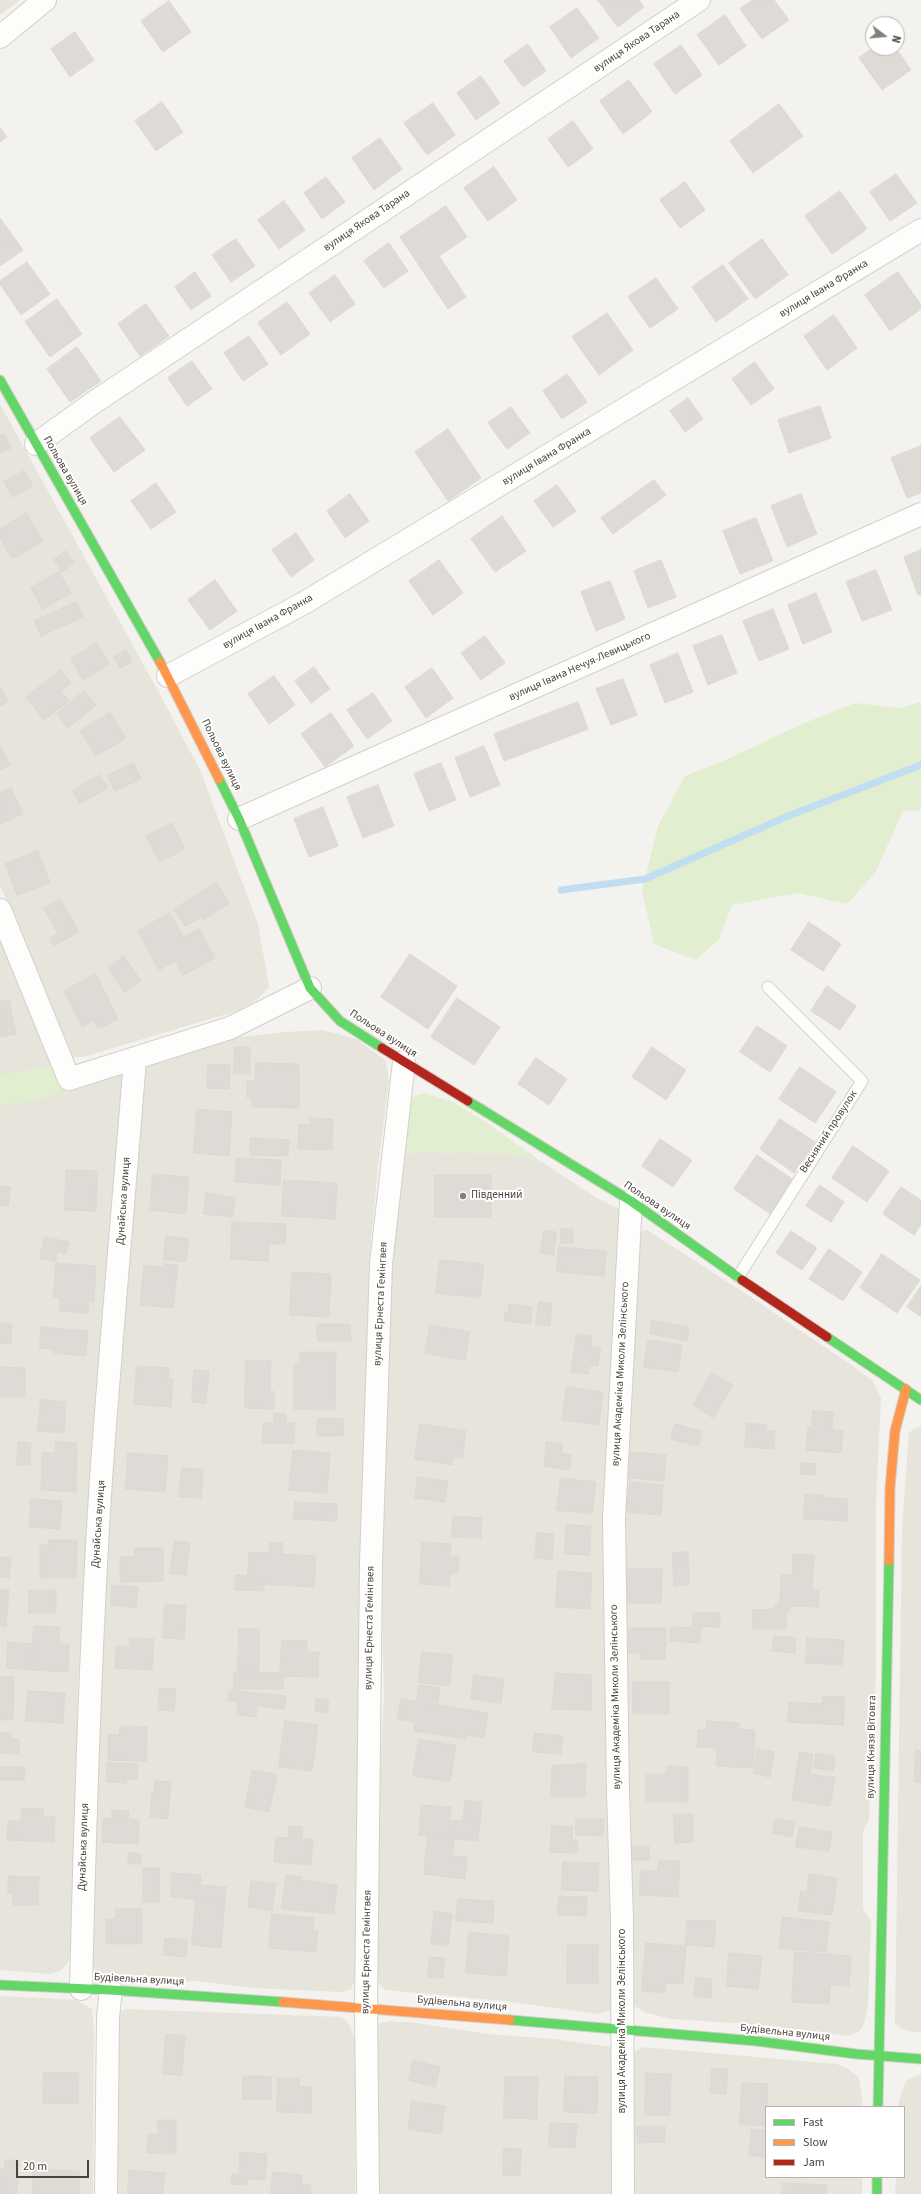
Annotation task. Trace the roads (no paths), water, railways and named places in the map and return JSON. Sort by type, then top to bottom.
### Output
[{"type":"street","points":[[0,37],[45,0]]},
{"type":"street","name":"вулиця Якова Тарана","points":[[36,444],[96,401],[699,0]]},
{"type":"street","name":"вулиця Івана Франка","points":[[168,676],[304,602],[921,230]]},
{"type":"street","name":"Польова вулиця","points":[[0,380],[168,676],[239,819],[310,988],[340,1021],[404,1062],[631,1201],[738,1276],[921,1400]]},
{"type":"street","name":"вулиця Івана Нечуя-Левицького","points":[[239,819],[921,514]]},
{"type":"street","points":[[0,910],[69,1079],[230,1028],[310,988]]},
{"type":"street","name":"Дунайська вулиця","points":[[81,1989],[94,1605],[101,1478],[135,1059]]},
{"type":"street","name":"вулиця Ернеста Гемінгвея","points":[[368,2194],[366,2008],[371,1563],[381,1264],[404,1062]]},
{"type":"street","name":"вулиця Академіка Миколи Зелінського","points":[[623,2194],[623,2030],[614,1518],[631,1201]]},
{"type":"street","name":"вулиця Князя Вітовта","points":[[878,2106],[890,1488],[895,1431],[906,1389]]},
{"type":"street","name":"Будівельна вулиця","points":[[0,1985],[111,1990],[366,2008],[756,2042],[921,2059]]},
{"type":"street","points":[[106,2194],[108,2017],[111,1990]]},
{"type":"street","points":[[877,2178],[877,2194]]},
{"type":"lane","name":"Весняний провулок","points":[[738,1276],[862,1081],[768,987]]},
{"type":"waterway","points":[[561,890],[645,879],[788,816],[921,765]]},
{"type":"place","name":"Південний","points":[[463,1196]]}]
